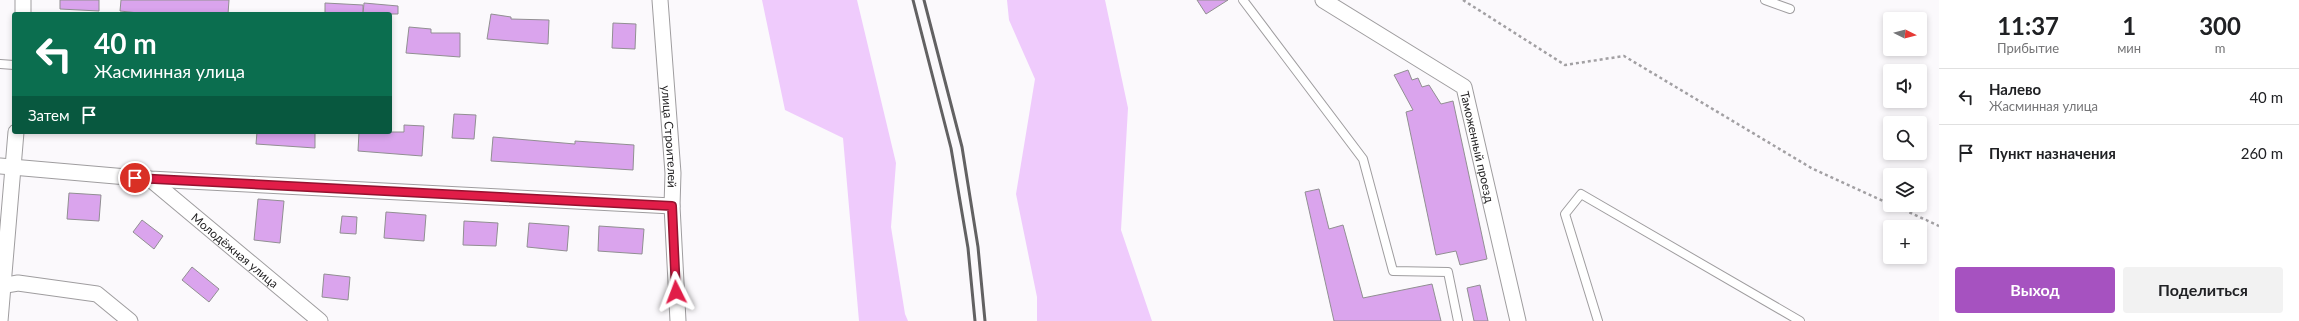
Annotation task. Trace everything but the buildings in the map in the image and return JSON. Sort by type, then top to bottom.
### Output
[{"type":"street","points":[[23,12],[24,0]]},
{"type":"street","name":"улица Строителей","points":[[660,0],[673,173],[672,206],[678,321]]},
{"type":"street","name":"Таможенный проезд","points":[[1323,0],[1464,88],[1518,321]]},
{"type":"street","points":[[0,321],[7,167],[15,134]]},
{"type":"street","points":[[7,167],[150,179],[672,206]]},
{"type":"street","name":"Молодёжная улица","points":[[150,179],[320,321]]},
{"type":"street","points":[[2,286],[18,283],[97,294],[130,321]]},
{"type":"lane","points":[[1243,0],[1363,159],[1393,271],[1448,272],[1458,321]]},
{"type":"lane","points":[[1765,0],[1790,9]]},
{"type":"lane","points":[[0,64],[12,65]]},
{"type":"lane","points":[[1598,321],[1565,214],[1581,194],[1800,321]]},
{"type":"path","points":[[1463,0],[1565,65],[1624,56],[1813,168],[1883,201]]},
{"type":"path","points":[[1908,212],[1939,226]]},
{"type":"shaded area","points":[[762,0],[857,0],[896,163],[891,227],[905,314],[908,321],[859,321],[843,138],[785,110]]},
{"type":"shaded area","points":[[1007,0],[1105,0],[1128,108],[1121,230],[1152,321],[1037,321],[1037,297],[1016,194],[1035,79],[1009,20]]},
{"type":"railway","points":[[913,0],[951,148],[968,248],[975,321]]},
{"type":"railway","points":[[924,0],[962,147],[978,247],[985,321]]},
{"type":"route","points":[[135,178],[672,206],[676,292]]}]
